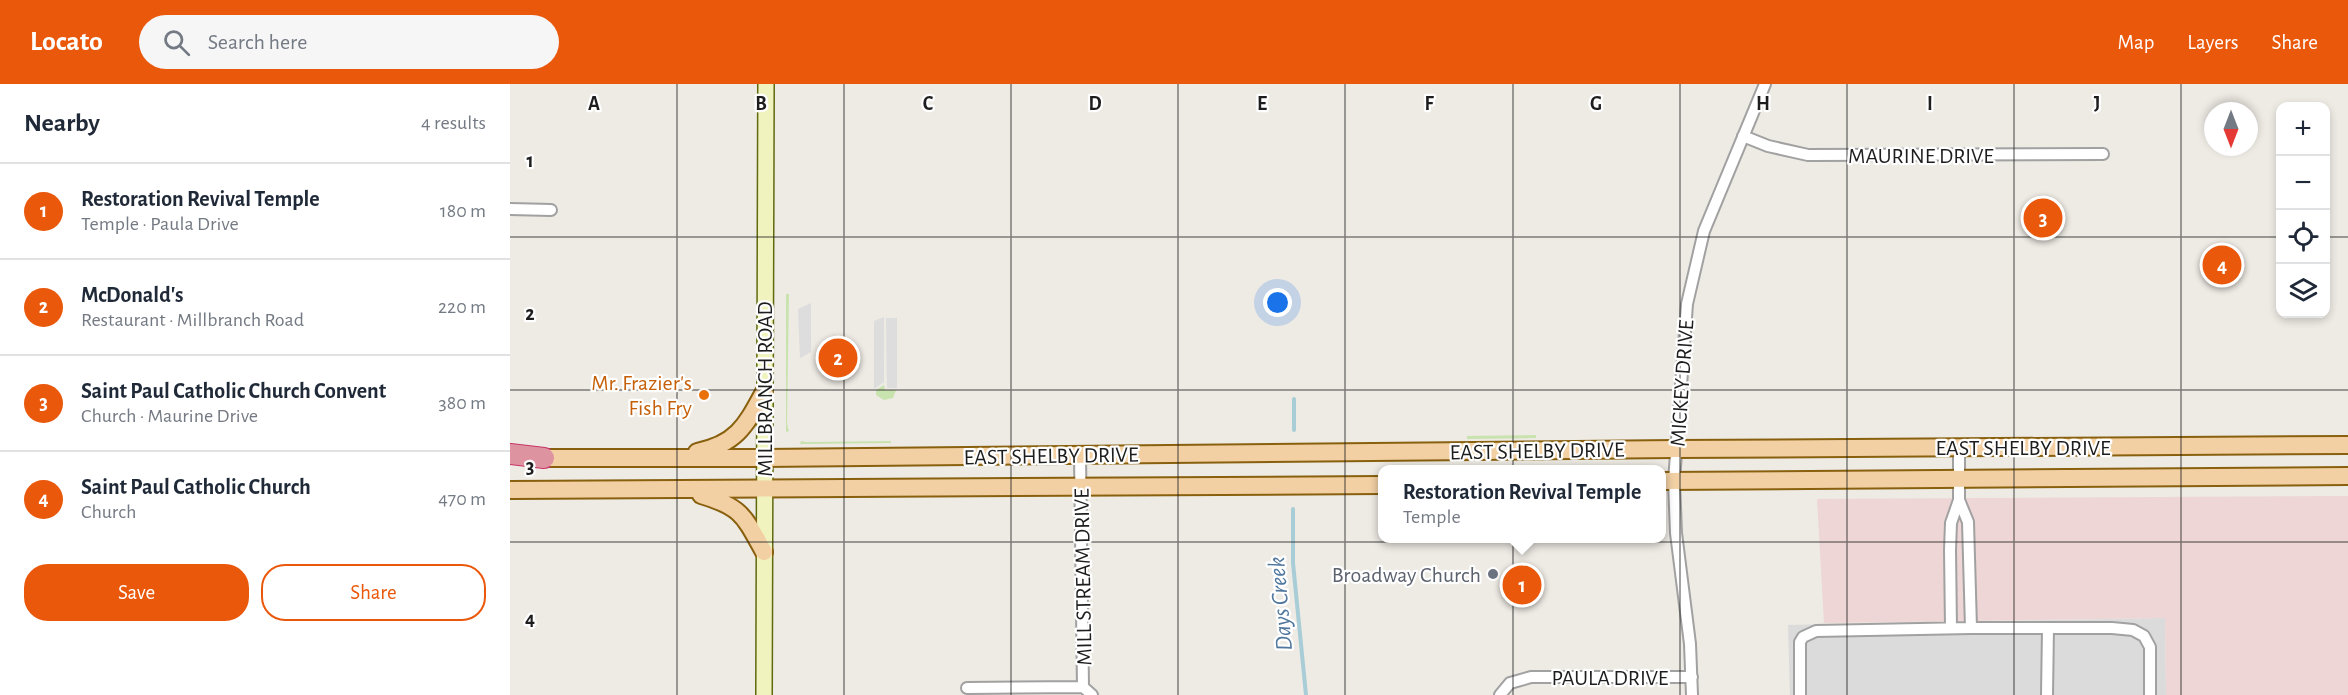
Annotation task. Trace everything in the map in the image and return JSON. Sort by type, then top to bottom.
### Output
[{"type":"highway","points":[[510,456],[544,458]]},
{"type":"main road","name":"MILLBRANCH ROAD","points":[[764,695],[766,84]]},
{"type":"main road","points":[[668,458],[710,450],[730,441],[747,424],[764,392]]},
{"type":"main road","name":"EAST SHELBY DRIVE","points":[[544,458],[2348,445]]},
{"type":"main road","name":"EAST SHELBY DRIVE","points":[[1668,481],[2348,476]]},
{"type":"main road","name":"EAST SHELBY DRIVE","points":[[510,490],[1378,485]]},
{"type":"main road","points":[[683,490],[726,502],[739,512],[749,525],[764,552]]},
{"type":"street","name":"MICKEY DRIVE","points":[[1692,695],[1690,644],[1668,481],[1676,449],[1687,304],[1704,231],[1765,84]]},
{"type":"street","name":"MAURINE DRIVE","points":[[1743,136],[1768,146],[1808,155],[2103,154]]},
{"type":"street","points":[[510,209],[551,210]]},
{"type":"street","points":[[1951,628],[1950,561],[1952,524],[1959,500],[1959,447]]},
{"type":"street","name":"MILL STREAM DRIVE","points":[[1080,455],[1088,691]]},
{"type":"street","points":[[1959,500],[1968,522],[1971,628]]},
{"type":"street","points":[[1950,561],[1970,561]]},
{"type":"street","points":[[1800,695],[1800,642],[1808,634],[1828,630],[1951,628],[2133,630],[2144,636],[2150,651],[2150,695]]},
{"type":"street","points":[[2048,628],[2048,695]]},
{"type":"street","name":"PAULA DRIVE","points":[[1500,695],[1510,683],[1531,677],[1692,676]]},
{"type":"street","points":[[967,688],[1088,691]]},
{"type":"shaded area","points":[[811,303],[811,352],[800,358],[798,309]]},
{"type":"shaded area","points":[[884,317],[884,382],[874,389],[874,321]]},
{"type":"shaded area","points":[[886,318],[897,318],[897,388],[887,388]]},
{"type":"shaded area","points":[[2348,496],[2348,695],[2166,695],[2165,618],[1824,623],[1817,499]]},
{"type":"shaded area","points":[[2165,618],[2166,695],[1790,695],[1788,625]]},
{"type":"green space","points":[[786,294],[789,294],[787,424],[789,431],[786,432]]},
{"type":"green space","points":[[884,385],[885,390],[896,390],[893,398],[884,400],[876,395],[876,390]]},
{"type":"green space","points":[[1536,435],[1536,438],[1467,439],[1467,436]]},
{"type":"green space","points":[[801,441],[891,441],[891,443],[800,444]]},
{"type":"waterway","name":"Days Creek","points":[[1294,399],[1294,430]]},
{"type":"waterway","name":"Days Creek","points":[[1293,509],[1293,563],[1306,695]]},
{"type":"place","name":"Saint Paul Catholic Church Convent","points":[[2043,218]]},
{"type":"place","name":"Saint Paul Catholic Church","points":[[2222,265]]},
{"type":"place","name":"McDonald's","points":[[838,358]]},
{"type":"place","name":"Mr. Frazier's Fish Fry","points":[[704,395]]},
{"type":"place","name":"Broadway Church","points":[[1493,574]]},
{"type":"place","name":"Restoration Revival Temple","points":[[1522,585]]}]
